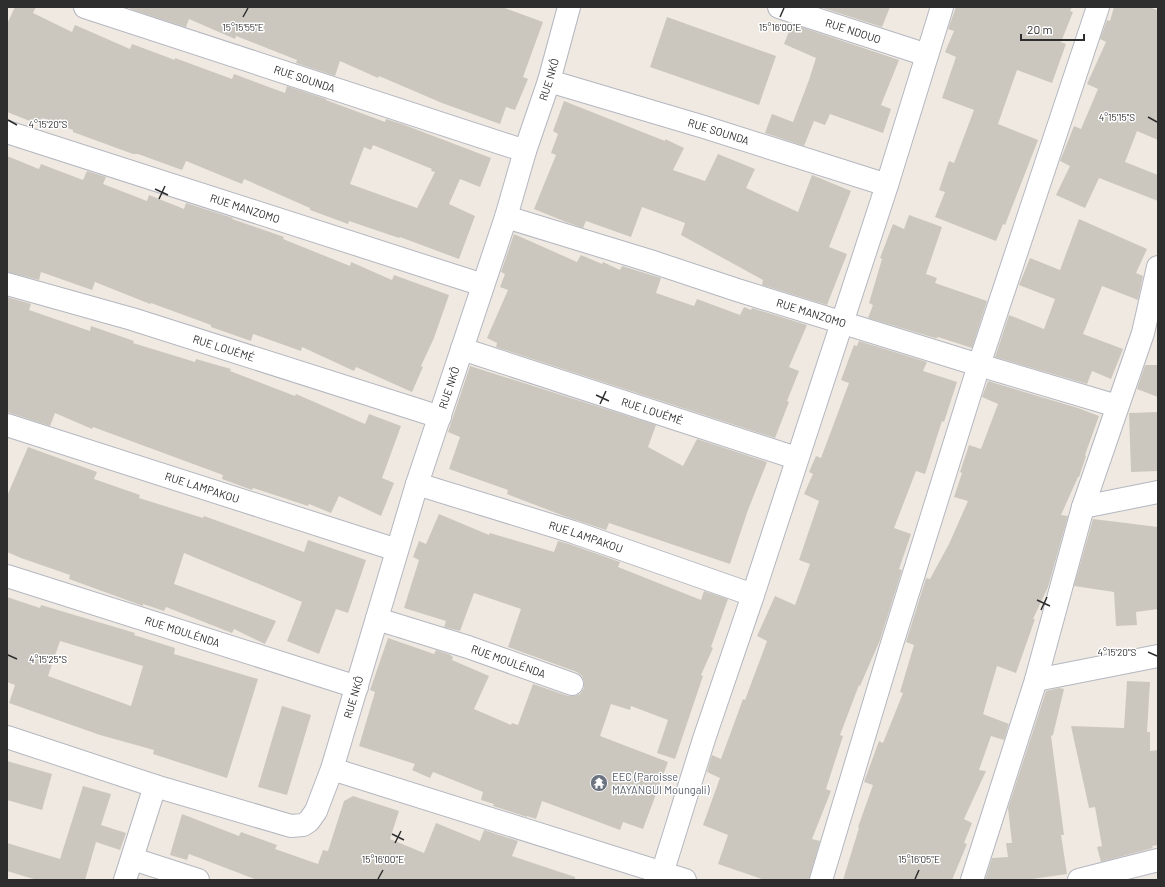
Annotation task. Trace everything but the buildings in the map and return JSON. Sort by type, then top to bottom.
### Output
[{"type":"street","name":"RUE SOUNDA","points":[[85,7],[524,151]]},
{"type":"street","name":"RUE NDOUO","points":[[779,7],[928,55]]},
{"type":"street","points":[[661,877],[704,739],[887,185],[942,7]]},
{"type":"street","points":[[821,880],[891,647],[979,364],[1098,7]]},
{"type":"street","name":"RUE NKÔ","points":[[7,737],[155,786],[291,826],[302,825],[309,821],[316,811],[332,769],[417,484],[506,217],[524,151],[549,81],[563,9]]},
{"type":"street","name":"RUE SOUNDA","points":[[549,81],[704,127],[887,185]]},
{"type":"street","name":"RUE MANZOMO","points":[[7,132],[483,285]]},
{"type":"street","name":"RUE MANZOMO","points":[[506,217],[650,261],[737,290],[1117,406]]},
{"type":"street","points":[[972,880],[1036,680],[1083,508],[1117,406],[1151,332],[1158,267]]},
{"type":"street","name":"RUE LOUÉMÉ","points":[[7,284],[132,319],[440,417]]},
{"type":"street","name":"RUE LOUÉMÉ","points":[[462,349],[796,458]]},
{"type":"street","name":"RUE LAMPAKOU","points":[[7,425],[397,550]]},
{"type":"street","name":"RUE LAMPAKOU","points":[[417,484],[573,532],[753,594]]},
{"type":"street","points":[[1083,508],[1158,492]]},
{"type":"street","name":"RUE MOULÉNDA","points":[[7,576],[357,687]]},
{"type":"street","name":"RUE MOULÉNDA","points":[[377,619],[468,647],[572,684]]},
{"type":"street","points":[[1036,680],[1158,656]]},
{"type":"street","points":[[332,769],[661,877],[684,880]]},
{"type":"street","points":[[125,880],[133,859],[155,786]]},
{"type":"street","points":[[133,859],[198,880]]},
{"type":"street","points":[[1079,880],[1158,860]]},
{"type":"place","name":"EEC (Paroisse MAYANGUI Moungali)","points":[[599,783]]}]
